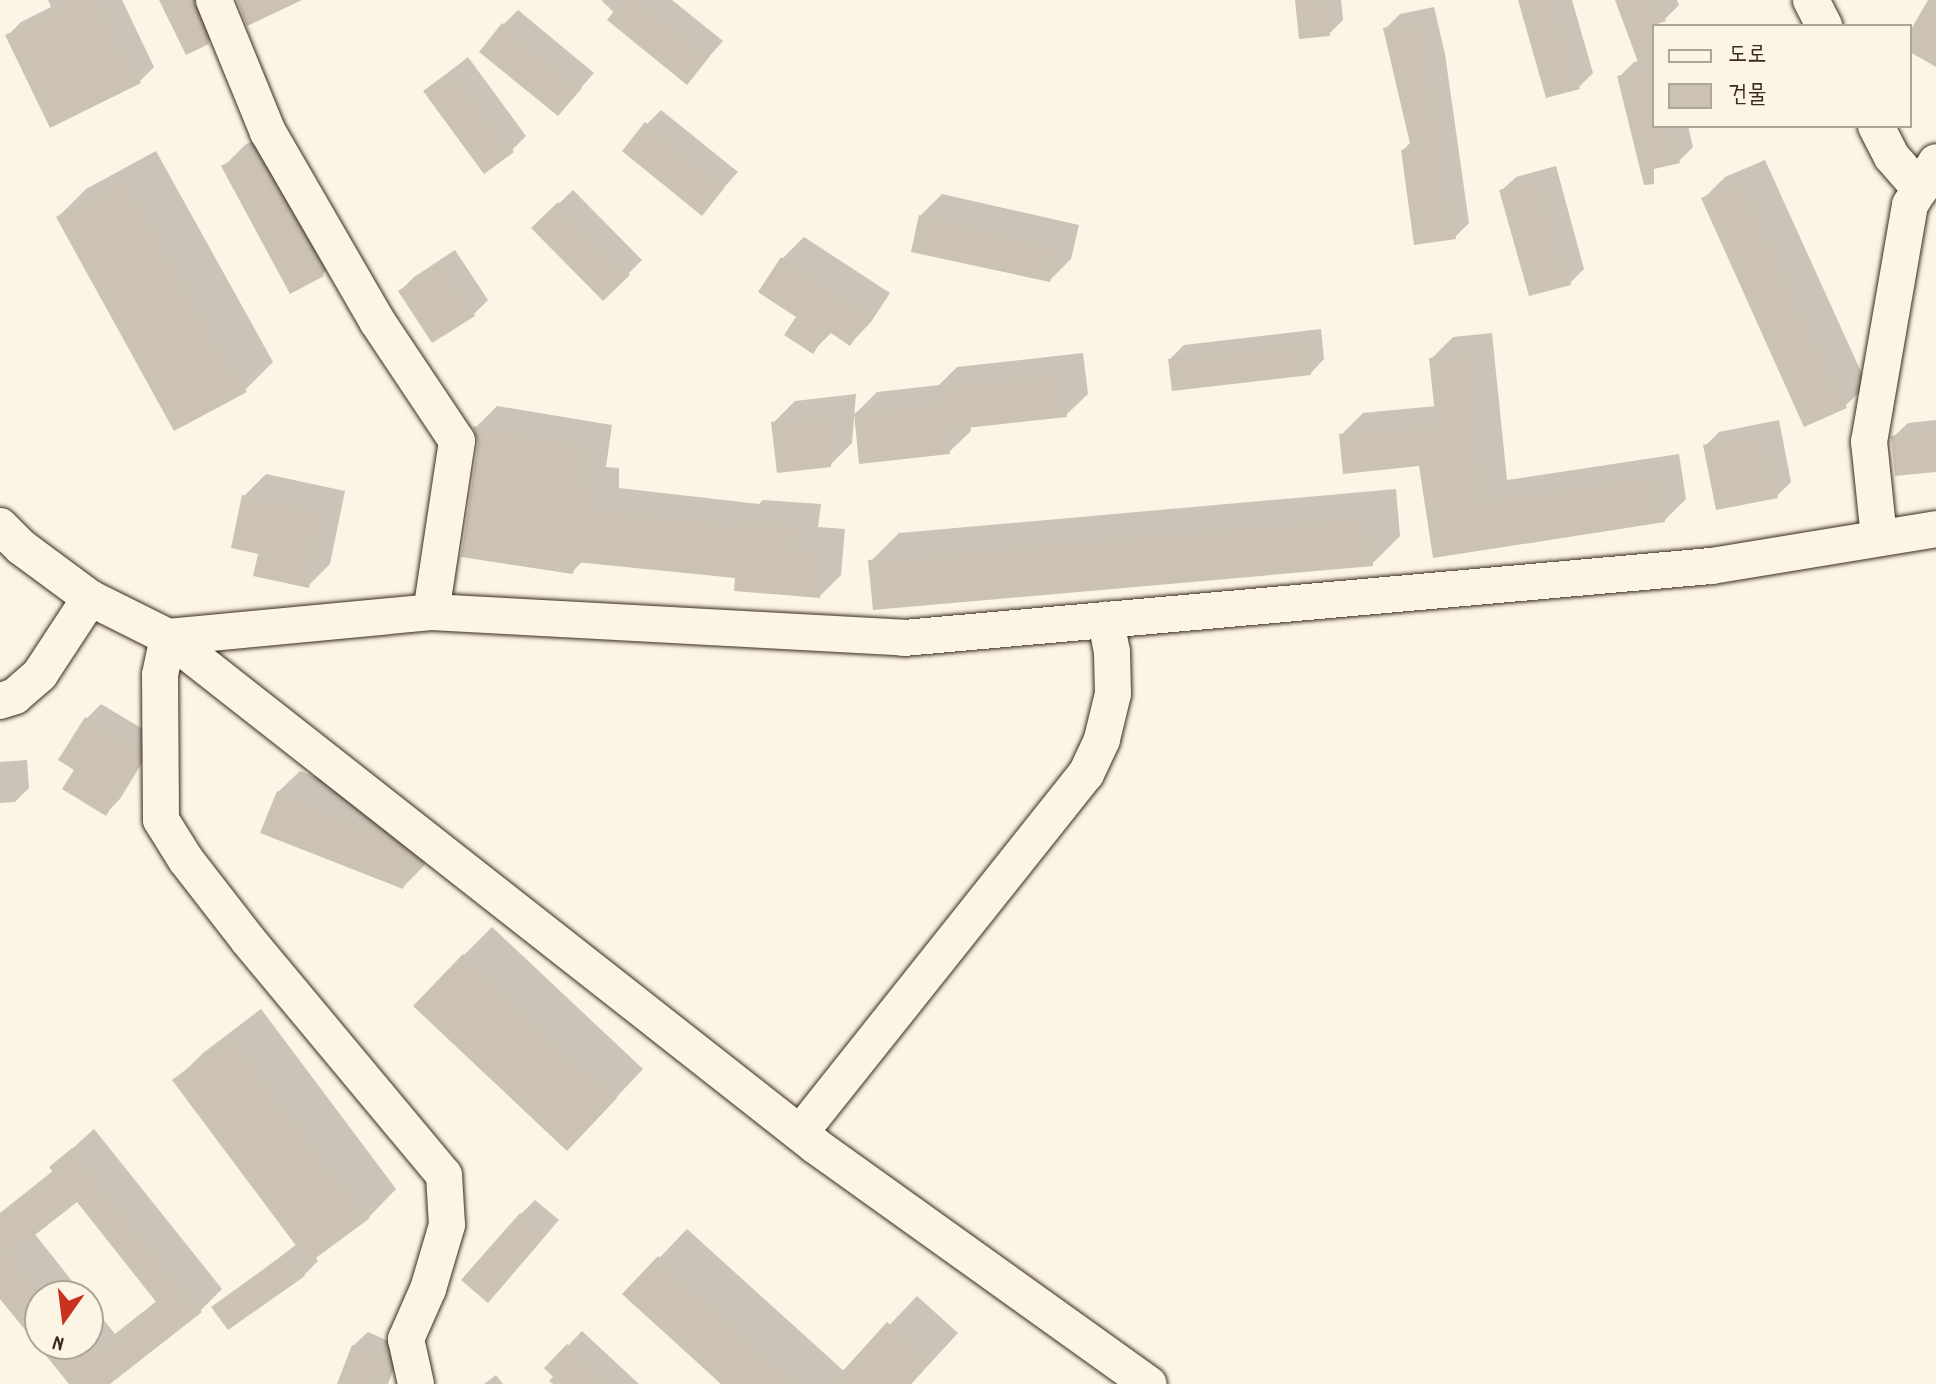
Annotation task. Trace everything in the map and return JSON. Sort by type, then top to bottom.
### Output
[{"type":"street","points":[[214,0],[268,132],[377,321],[457,441],[431,612]]},
{"type":"street","points":[[1811,0],[1823,24]]},
{"type":"street","points":[[1877,128],[1892,157],[1928,175],[1910,205],[1869,442],[1879,538]]},
{"type":"street","points":[[0,526],[21,547],[90,598],[168,637],[800,1133],[1149,1384]]},
{"type":"street","points":[[168,637],[431,612],[904,638],[1711,566],[1936,529]]},
{"type":"street","points":[[0,701],[15,696],[40,674],[90,598]]},
{"type":"street","points":[[800,1133],[1086,774],[1102,739],[1113,694],[1112,652],[1106,620]]},
{"type":"street","points":[[168,637],[160,675],[161,820],[186,860],[248,940],[444,1175],[447,1225],[428,1289],[406,1339],[416,1384]]},
{"type":"building","points":[[59,0],[101,0],[141,83],[50,128],[5,35],[63,7]]},
{"type":"building","points":[[159,0],[193,0],[209,44],[186,55]]},
{"type":"building","points":[[237,0],[302,0],[247,26]]},
{"type":"building","points":[[623,0],[641,0],[710,56],[687,85],[607,20]]},
{"type":"building","points":[[1295,0],[1326,0],[1330,36],[1299,39]]},
{"type":"building","points":[[1518,0],[1555,0],[1580,89],[1546,98]]},
{"type":"building","points":[[1615,0],[1658,0],[1666,21],[1652,24],[1652,128],[1671,128],[1680,163],[1654,169],[1654,184],[1644,185],[1617,76],[1641,70]]},
{"type":"building","points":[[1928,0],[1936,0],[1936,67],[1912,53],[1912,28]]},
{"type":"building","points":[[1420,20],[1432,69],[1456,239],[1414,245],[1401,150],[1411,148],[1383,28]]},
{"type":"building","points":[[502,23],[582,88],[558,116],[479,52]]},
{"type":"building","points":[[453,69],[514,152],[484,174],[423,91]]},
{"type":"building","points":[[645,122],[725,187],[702,216],[622,151]]},
{"type":"building","points":[[253,149],[324,276],[290,294],[221,166]]},
{"type":"building","points":[[127,177],[247,392],[174,431],[56,217]]},
{"type":"building","points":[[1542,179],[1571,285],[1529,296],[1499,190]]},
{"type":"building","points":[[1744,180],[1847,408],[1804,427],[1701,198]]},
{"type":"building","points":[[558,202],[630,275],[603,301],[531,228]]},
{"type":"building","points":[[919,215],[1058,246],[1050,282],[911,252]]},
{"type":"building","points":[[781,257],[871,315],[850,346],[828,331],[813,354],[784,335],[796,317],[758,292]]},
{"type":"building","points":[[441,263],[475,316],[432,343],[398,291]]},
{"type":"building","points":[[1307,343],[1311,375],[1172,391],[1168,359]]},
{"type":"building","points":[[1471,354],[1486,500],[1658,474],[1665,522],[1433,558],[1419,466],[1343,474],[1339,434],[1436,424],[1429,358]]},
{"type":"building","points":[[1062,373],[1067,417],[948,430],[950,454],[859,464],[854,413],[936,404],[934,387]]},
{"type":"building","points":[[835,415],[831,467],[777,473],[771,422]]},
{"type":"building","points":[[473,426],[592,446],[586,487],[598,489],[598,509],[740,525],[740,520],[800,525],[798,548],[824,550],[820,598],[734,591],[735,578],[575,562],[573,574],[461,557],[478,444]]},
{"type":"building","points":[[1936,431],[1936,472],[1895,476],[1891,436]]},
{"type":"building","points":[[1765,433],[1778,498],[1716,510],[1703,445]]},
{"type":"building","points":[[242,495],[325,512],[309,588],[253,576],[258,554],[231,548]]},
{"type":"building","points":[[1369,516],[1373,566],[873,610],[868,560]]},
{"type":"building","points":[[85,717],[140,750],[140,761],[106,816],[62,789],[74,770],[58,760]]},
{"type":"building","points":[[277,791],[384,833],[415,858],[403,889],[260,833]]},
{"type":"building","points":[[463,954],[617,1098],[567,1151],[413,1006]]},
{"type":"building","points":[[232,1035],[370,1218],[309,1263],[172,1080]]},
{"type":"building","points":[[72,1148],[202,1312],[110,1384],[69,1384],[50,1360],[104,1360],[104,1345],[157,1303],[77,1202],[12,1253],[33,1280],[24,1280],[24,1329],[0,1299],[0,1215],[53,1172],[49,1167]]},
{"type":"building","points":[[520,1213],[546,1235],[488,1303],[461,1280]]},
{"type":"building","points":[[288,1252],[305,1276],[228,1330],[211,1307]]},
{"type":"building","points":[[658,1256],[799,1384],[721,1384],[622,1294]]},
{"type":"building","points":[[887,1322],[931,1362],[911,1384],[831,1384]]},
{"type":"building","points":[[567,1344],[610,1384],[560,1384],[544,1368]]},
{"type":"building","points":[[352,1345],[389,1359],[381,1384],[337,1384]]}]
